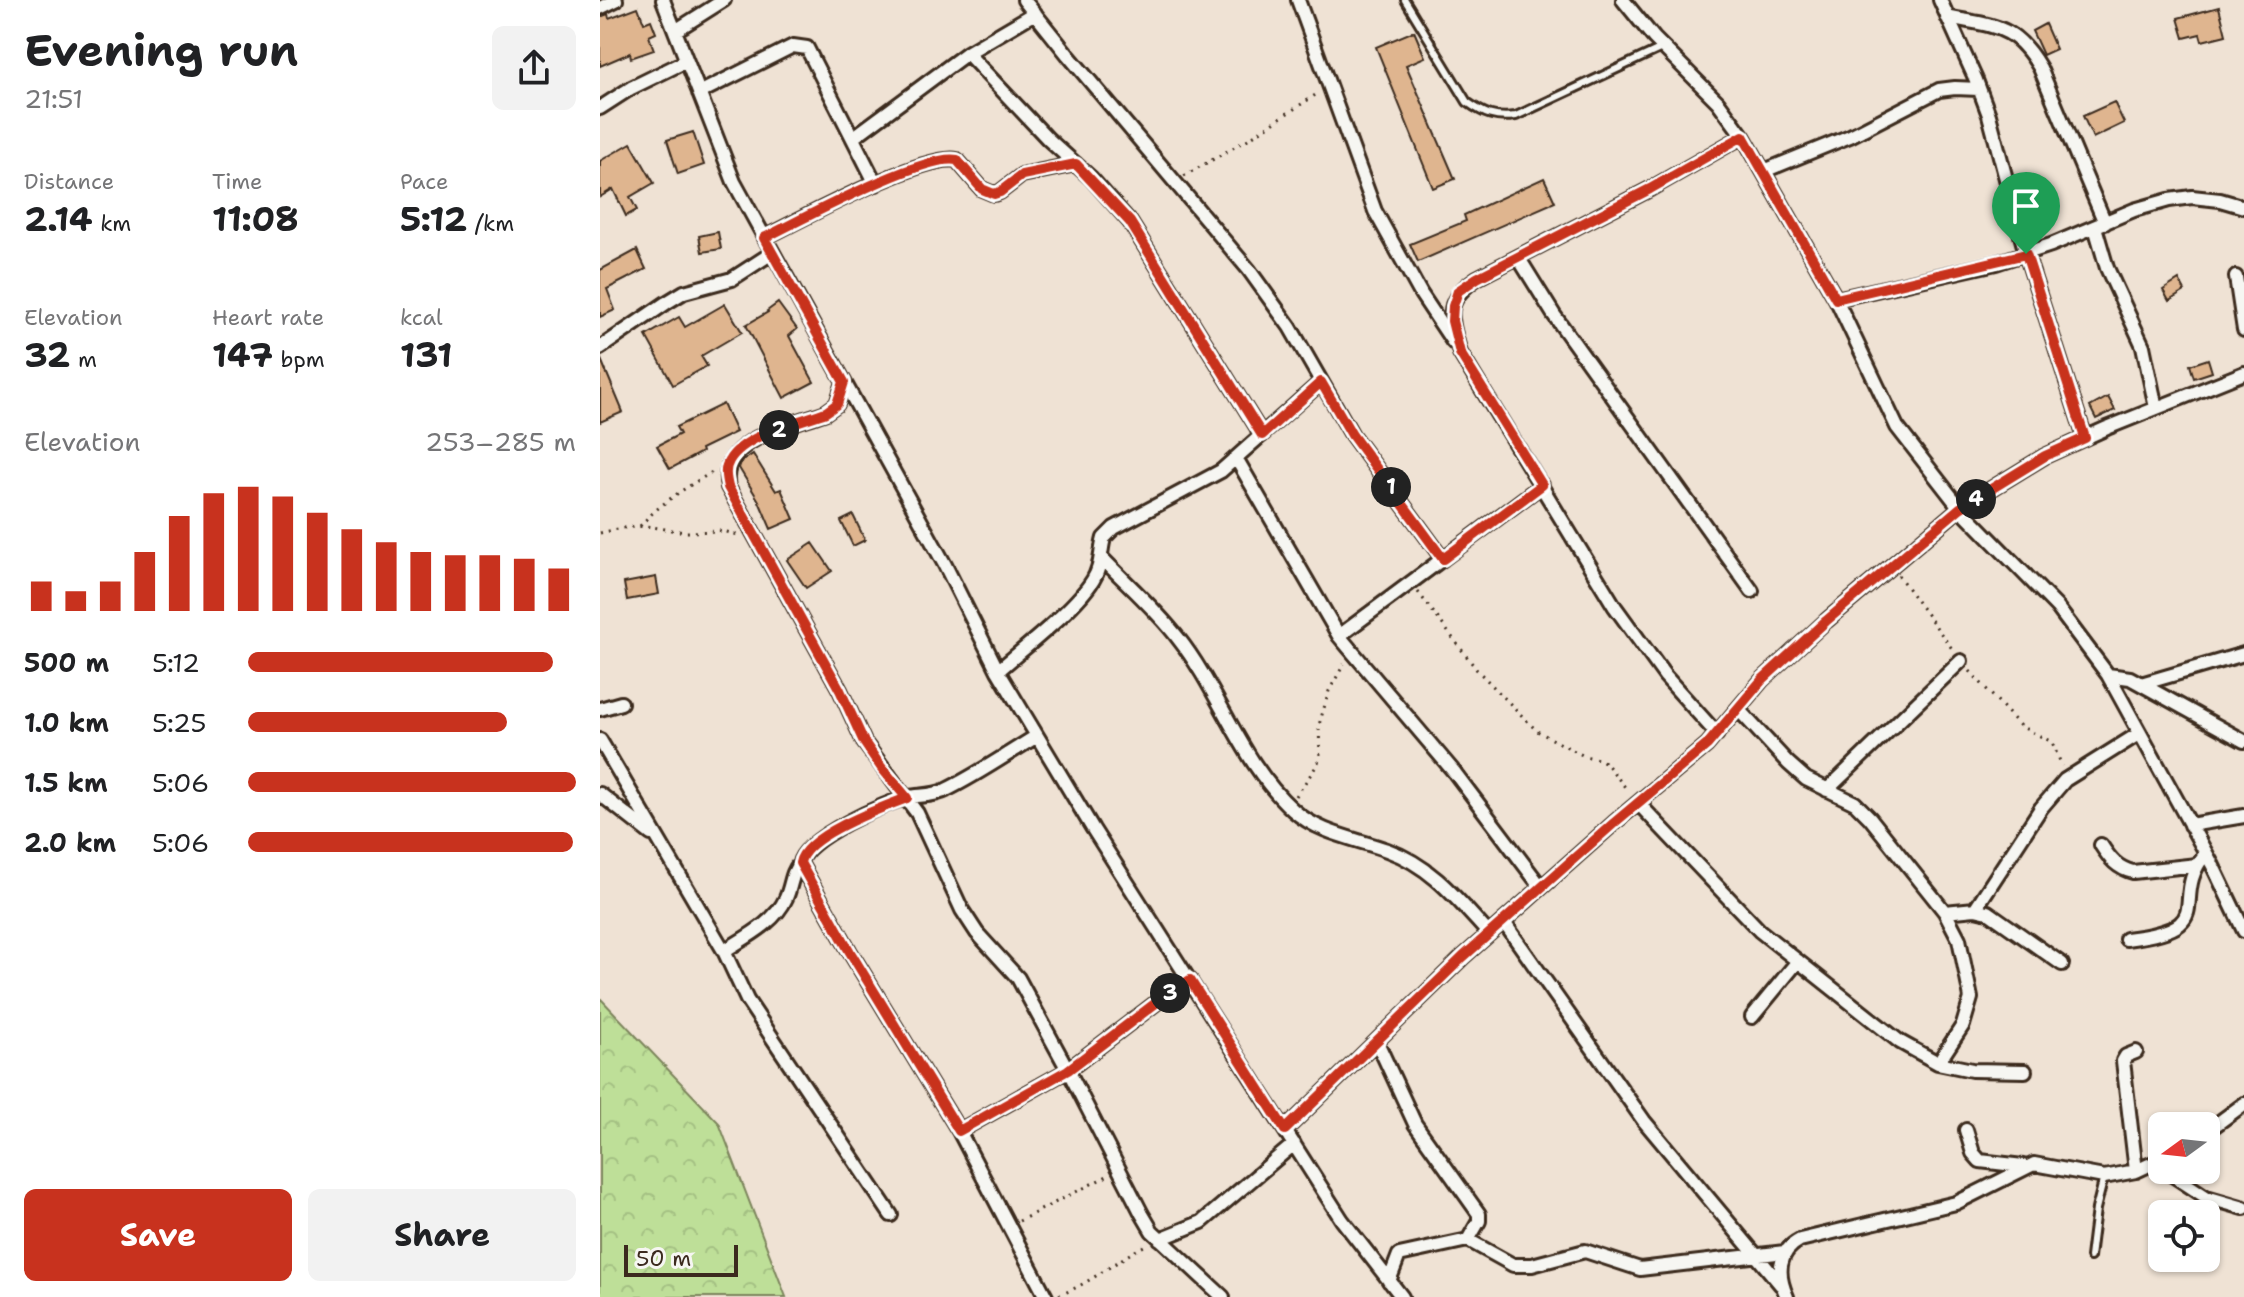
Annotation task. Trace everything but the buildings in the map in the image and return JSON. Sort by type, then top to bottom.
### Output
[{"type":"street","points":[[600,8],[616,0]]},
{"type":"street","points":[[663,0],[723,158],[772,253],[945,565],[998,671],[1093,829],[1342,1220],[1402,1297]]},
{"type":"street","points":[[675,31],[724,0]]},
{"type":"street","points":[[1024,0],[1249,270],[1290,327],[1352,435],[1443,559]]},
{"type":"street","points":[[1298,0],[1375,211],[1421,294],[1615,607],[1665,676],[1717,734]]},
{"type":"street","points":[[1623,0],[1718,102],[1743,136],[1836,299],[1897,427],[1960,508],[2057,607],[2108,675],[2206,853],[2244,931]]},
{"type":"street","points":[[1940,0],[1979,89],[2026,254],[2085,438]]},
{"type":"street","points":[[854,137],[967,53],[1035,13]]},
{"type":"street","points":[[1947,17],[2016,35],[2040,68],[2100,225],[2107,268],[2143,346],[2156,408]]},
{"type":"street","points":[[699,93],[793,46],[807,48],[876,184]]},
{"type":"street","points":[[967,53],[1130,222],[1262,435]]},
{"type":"street","points":[[600,108],[631,88],[686,61]]},
{"type":"street","points":[[1764,171],[1850,136],[1939,90],[1979,89]]},
{"type":"street","points":[[1460,353],[1452,321],[1458,291],[1743,136]]},
{"type":"street","points":[[764,238],[876,184],[940,159],[957,160],[982,189],[994,194],[1022,175],[1076,164]]},
{"type":"street","points":[[1836,299],[2026,254],[2134,210],[2169,200],[2192,197],[2244,207]]},
{"type":"street","points":[[600,348],[684,292],[732,279],[772,253]]},
{"type":"street","points":[[1518,257],[1554,315],[1752,591]]},
{"type":"street","points":[[2236,277],[2244,330]]},
{"type":"street","points":[[1285,1130],[1503,921],[1707,745],[1773,670],[1960,508],[2045,456],[2244,373]]},
{"type":"street","points":[[844,382],[837,404],[826,412],[753,440],[737,451],[727,463],[728,487],[840,690],[864,742],[907,798],[933,844],[962,910],[977,933],[1018,978],[1142,1214],[1160,1239],[1223,1297]]},
{"type":"street","points":[[998,671],[1077,599],[1094,579],[1102,558],[1104,538],[1114,528],[1221,471],[1321,382]]},
{"type":"street","points":[[1236,458],[1339,636],[1455,773],[1541,887]]},
{"type":"street","points":[[1339,636],[1542,485]]},
{"type":"street","points":[[1102,558],[1178,638],[1264,777],[1288,805],[1332,834],[1387,850],[1426,869],[1448,888],[1489,934]]},
{"type":"street","points":[[2141,684],[2244,654]]},
{"type":"street","points":[[1827,790],[1961,661]]},
{"type":"street","points":[[2108,675],[2130,678],[2244,741]]},
{"type":"street","points":[[600,709],[621,703]]},
{"type":"street","points":[[1738,709],[1806,779],[1855,803],[1945,912],[1959,939],[1971,998],[1963,1025],[1938,1063]]},
{"type":"street","points":[[1975,909],[2041,808],[2065,780],[2140,733]]},
{"type":"street","points":[[724,951],[752,934],[780,907],[803,853],[831,833],[854,819],[907,798],[950,788],[1037,736]]},
{"type":"street","points":[[600,740],[724,951],[747,1000],[891,1215]]},
{"type":"street","points":[[600,794],[657,839]]},
{"type":"street","points":[[1638,803],[1760,931],[1900,1042],[1938,1063],[1972,1070],[2025,1071]]},
{"type":"street","points":[[2190,825],[2244,816]]},
{"type":"street","points":[[2101,845],[2111,860],[2133,872],[2197,865]]},
{"type":"street","points":[[2126,939],[2168,932],[2180,925],[2188,913],[2191,882],[2197,865],[2206,853]]},
{"type":"street","points":[[800,863],[850,952],[959,1131],[1043,1296]]},
{"type":"street","points":[[1945,912],[1975,909],[1997,917],[2062,964]]},
{"type":"street","points":[[1503,921],[1644,1121],[1784,1291]]},
{"type":"street","points":[[1752,1017],[1798,961]]},
{"type":"street","points":[[959,1131],[1068,1070],[1190,980]]},
{"type":"street","points":[[1377,1042],[1415,1124],[1479,1214],[1479,1221],[1468,1240]]},
{"type":"street","points":[[2136,1052],[2126,1056],[2123,1061],[2136,1171]]},
{"type":"street","points":[[2220,1122],[2244,1104]]},
{"type":"street","points":[[1966,1130],[1973,1153],[1980,1161],[2026,1166],[2040,1164],[2104,1177],[2148,1168]]},
{"type":"street","points":[[1160,1239],[1202,1222],[1294,1144]]},
{"type":"street","points":[[1784,1291],[1780,1265],[1789,1245],[1956,1203],[2026,1166]]},
{"type":"street","points":[[2188,1184],[2206,1197],[2244,1208]]},
{"type":"street","points":[[1389,1281],[1399,1255],[1468,1240],[1505,1261],[1521,1266],[1585,1251],[1640,1269],[1785,1252]]},
{"type":"lane","points":[[1405,0],[1467,102],[1482,113],[1498,118],[1516,116],[1664,47]]},
{"type":"lane","points":[[2090,1257],[2104,1177]]},
{"type":"path","points":[[1174,181],[1330,87]]},
{"type":"path","points":[[640,526],[651,513],[687,485],[727,463]]},
{"type":"path","points":[[600,533],[640,526],[685,532],[723,531],[758,541]]},
{"type":"path","points":[[1891,566],[1961,661],[2020,726],[2052,742],[2061,760],[2065,780]]},
{"type":"path","points":[[1412,582],[1477,670],[1537,731],[1584,756],[1606,763],[1638,803]]},
{"type":"path","points":[[1288,805],[1304,788],[1317,765],[1320,757],[1319,725],[1324,708],[1337,675],[1352,652]]},
{"type":"path","points":[[1008,1226],[1119,1170]]},
{"type":"path","points":[[1043,1296],[1080,1286],[1109,1265],[1160,1239]]},
{"type":"green space","points":[[600,998],[719,1123],[786,1297],[600,1297]]},
{"type":"route","points":[[1743,136],[1836,299],[2026,254],[2085,438],[2045,456],[1960,508],[1826,621],[1762,680],[1707,745],[1463,957],[1285,1130],[1190,980],[1068,1070],[959,1131],[850,952],[800,863],[803,853],[854,819],[907,798],[864,742],[840,690],[728,487],[727,463],[737,451],[753,440],[826,412],[837,404],[844,382],[764,238],[888,178],[940,159],[957,160],[982,189],[994,194],[1022,175],[1076,164],[1130,222],[1262,435],[1321,382],[1352,435],[1443,559],[1542,485],[1460,353],[1452,321],[1458,291],[1743,136]]}]
